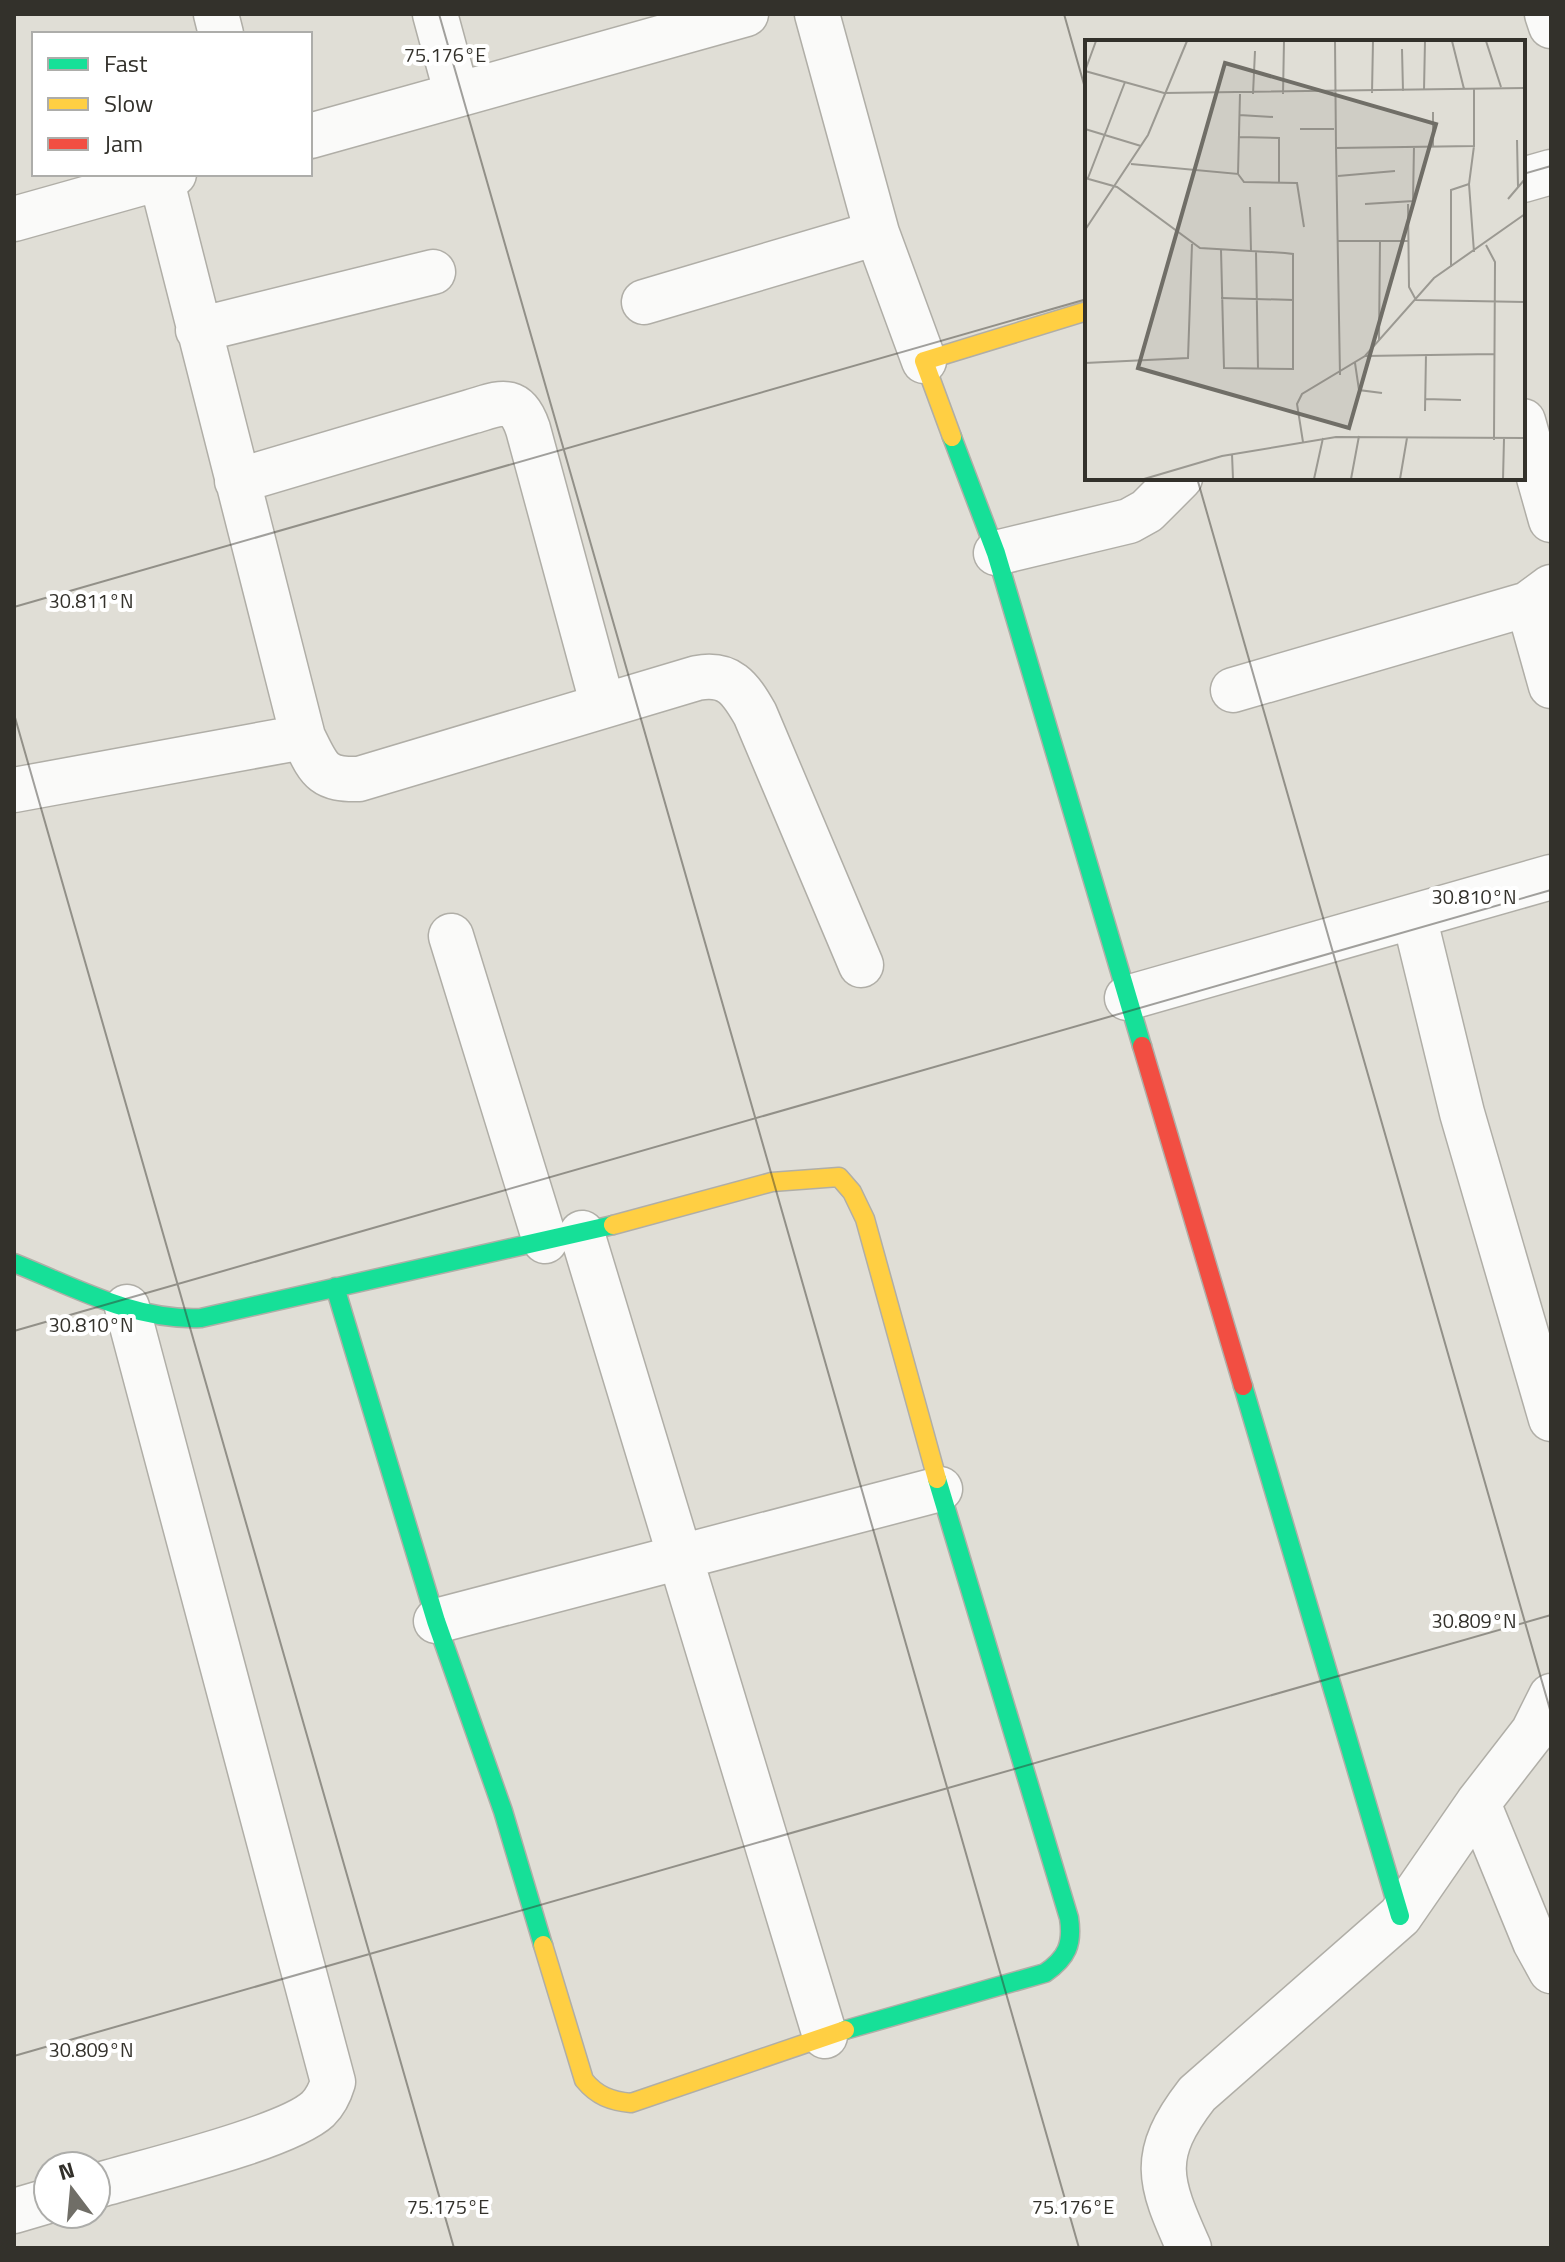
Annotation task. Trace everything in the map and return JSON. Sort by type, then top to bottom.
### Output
[{"type":"street","points":[[435,14],[457,95]]},
{"type":"street","points":[[312,135],[746,14]]},
{"type":"street","points":[[817,14],[877,233],[996,553],[1400,1916]]},
{"type":"street","points":[[1547,14],[1551,26]]},
{"type":"street","points":[[1525,179],[1551,172]]},
{"type":"street","points":[[14,219],[168,176],[198,330],[303,737],[319,769],[335,780],[359,779],[715,675],[729,680],[742,692],[755,714],[861,965]]},
{"type":"street","points":[[644,302],[877,233]]},
{"type":"street","points":[[198,330],[433,272]]},
{"type":"street","points":[[924,361],[1085,312]]},
{"type":"street","points":[[237,481],[470,412],[503,404],[514,405],[523,412],[603,706]]},
{"type":"street","points":[[1525,428],[1551,520]]},
{"type":"street","points":[[996,553],[1129,521],[1147,511],[1178,480]]},
{"type":"street","points":[[1233,690],[1539,595],[1551,686]]},
{"type":"street","points":[[14,790],[303,737]]},
{"type":"street","points":[[1127,998],[1551,877]]},
{"type":"street","points":[[1414,916],[1462,1113],[1551,1419]]},
{"type":"street","points":[[451,936],[678,1557],[825,2036]]},
{"type":"street","points":[[14,1263],[127,1307],[190,1319],[335,1287],[563,1237],[781,1182],[822,1175],[839,1177],[852,1192],[865,1219],[940,1489],[1073,1940],[1064,1961],[1045,1973],[825,2036],[631,2103],[607,2100],[592,2092],[584,2080],[503,1811],[436,1621],[335,1287]]},
{"type":"street","points":[[112,2181],[284,2127],[317,2110],[328,2097],[333,2082],[127,1307]]},
{"type":"street","points":[[436,1621],[940,1489]]},
{"type":"street","points":[[1189,2248],[1165,2194],[1163,2160],[1176,2121],[1197,2094],[1400,1916],[1478,1803],[1545,1718]]},
{"type":"street","points":[[1478,1803],[1535,1942],[1551,1971]]},
{"type":"traffic: fast","points":[[952,437],[996,553],[1142,1046]]},
{"type":"traffic: fast","points":[[14,1263],[105,1301],[152,1314],[201,1318],[613,1225]]},
{"type":"traffic: fast","points":[[335,1287],[436,1621],[503,1811],[543,1945]]},
{"type":"traffic: fast","points":[[1243,1386],[1400,1916]]},
{"type":"traffic: fast","points":[[845,2030],[1045,1973],[1059,1962],[1069,1943],[1069,1918],[937,1479]]},
{"type":"traffic: slow","points":[[952,437],[924,361],[1085,312]]},
{"type":"traffic: slow","points":[[613,1225],[772,1182],[839,1177],[852,1192],[865,1219],[937,1479]]},
{"type":"traffic: slow","points":[[543,1945],[584,2080],[599,2094],[611,2099],[631,2103],[845,2030]]},
{"type":"traffic: jam","points":[[1142,1046],[1243,1386]]}]
